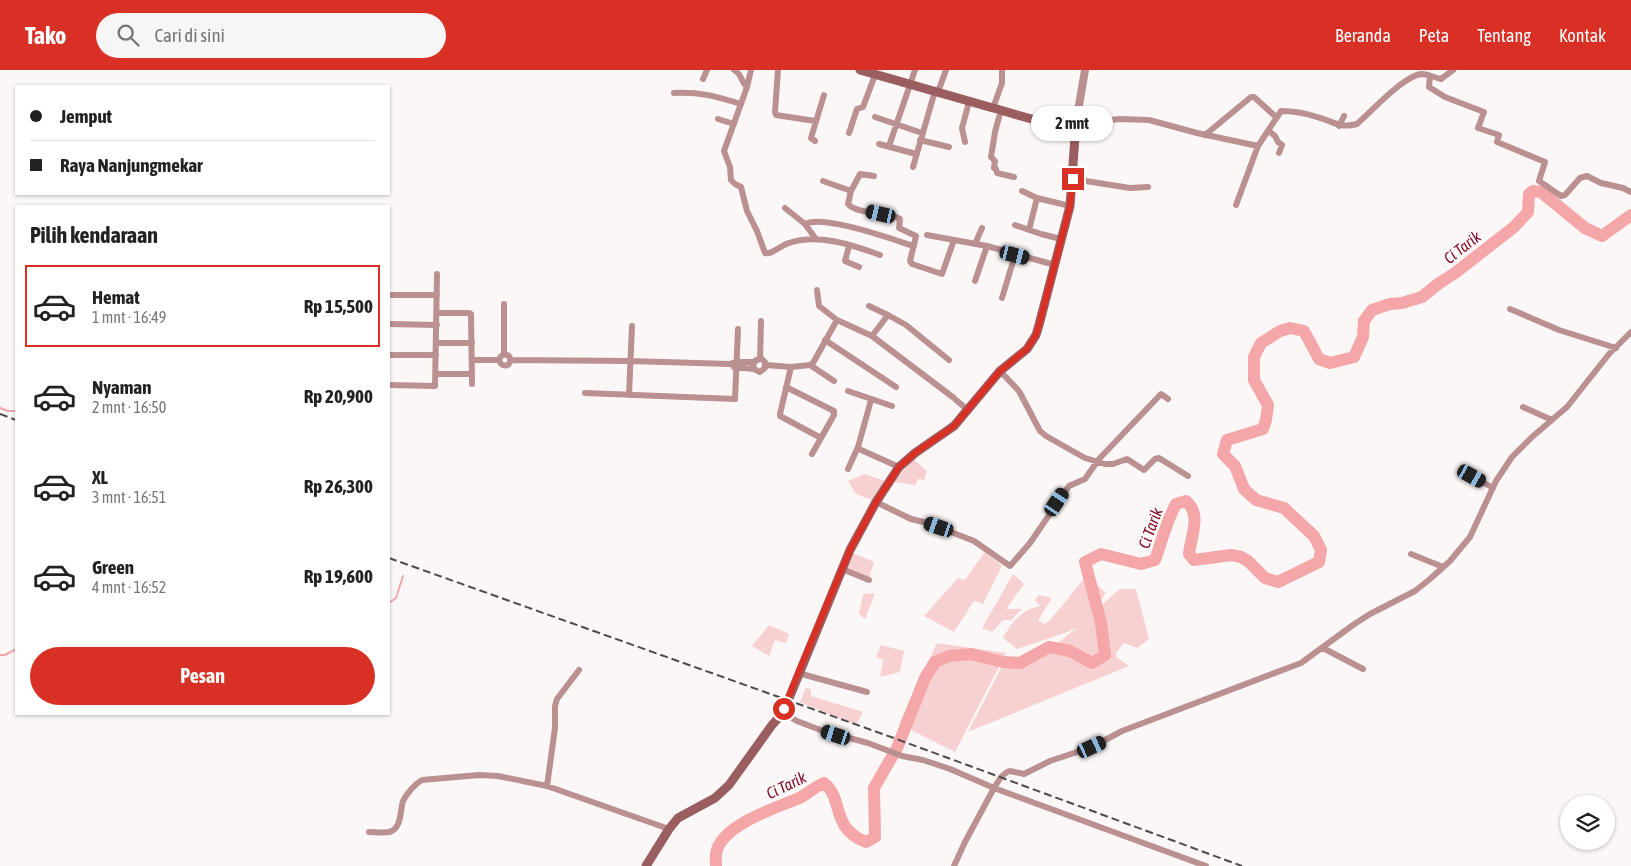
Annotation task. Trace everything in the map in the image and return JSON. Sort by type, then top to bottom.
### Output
[{"type":"main road","points":[[646,866],[678,818],[715,798],[722,792],[783,712],[850,550],[876,502],[899,467],[915,453],[954,426],[1000,371],[1027,349],[1036,335],[1070,206],[1079,123],[1051,123],[969,102],[860,70]]},
{"type":"street","points":[[703,79],[707,70]]},
{"type":"street","points":[[734,70],[740,73],[747,87]]},
{"type":"street","points":[[750,70],[747,87],[724,151],[730,168],[730,176],[733,183],[741,187],[747,211],[757,231],[764,252],[768,254],[789,242],[816,239],[880,255]]},
{"type":"street","points":[[778,70],[776,114],[815,121]]},
{"type":"street","points":[[889,146],[915,70]]},
{"type":"street","points":[[913,167],[936,92],[946,70]]},
{"type":"street","points":[[1002,70],[1002,82],[991,157],[995,161],[994,168],[997,173],[1014,177]]},
{"type":"street","points":[[1085,70],[1079,123],[1138,118],[1258,146]]},
{"type":"street","points":[[1236,205],[1258,146],[1281,111],[1320,117],[1339,126],[1356,124],[1383,98],[1417,75],[1424,74],[1441,79],[1449,71]]},
{"type":"street","points":[[849,132],[857,109],[863,107],[875,74]]},
{"type":"street","points":[[1430,76],[1429,87],[1445,97],[1484,112],[1478,128],[1499,135],[1497,142],[1545,162],[1539,181],[1561,196],[1565,195],[1580,178],[1587,176],[1601,183],[1623,188],[1631,192]]},
{"type":"street","points":[[674,93],[695,92],[711,94],[741,104]]},
{"type":"street","points":[[815,141],[811,138],[824,95]]},
{"type":"street","points":[[1205,134],[1251,97],[1254,97],[1276,117]]},
{"type":"street","points":[[966,142],[962,128],[969,102]]},
{"type":"street","points":[[1339,126],[1344,116]]},
{"type":"street","points":[[875,117],[949,147]]},
{"type":"street","points":[[718,118],[734,124]]},
{"type":"street","points":[[1269,131],[1282,145],[1279,153]]},
{"type":"street","points":[[879,144],[916,154]]},
{"type":"street","points":[[874,176],[860,174],[851,191],[848,204],[900,219],[899,228],[916,236],[910,263],[942,274],[954,240]]},
{"type":"street","points":[[1073,179],[1130,188],[1148,187]]},
{"type":"street","points":[[823,181],[851,191]]},
{"type":"street","points":[[1022,191],[1037,198],[1070,206]]},
{"type":"street","points":[[1029,230],[1037,198]]},
{"type":"street","points":[[785,208],[805,224],[816,239]]},
{"type":"street","points":[[805,224],[814,222],[829,223],[865,230],[914,246]]},
{"type":"street","points":[[1015,225],[1061,239]]},
{"type":"street","points":[[975,244],[982,228]]},
{"type":"street","points":[[904,243],[908,232]]},
{"type":"street","points":[[927,235],[987,246],[1054,265]]},
{"type":"street","points":[[849,246],[845,261],[859,267]]},
{"type":"street","points":[[975,281],[987,246]]},
{"type":"street","points":[[1002,298],[1015,255]]},
{"type":"street","points":[[390,385],[435,386],[436,274]]},
{"type":"street","points":[[817,290],[819,306],[838,320],[872,336],[968,410]]},
{"type":"street","points":[[390,295],[437,295]]},
{"type":"street","points":[[504,304],[504,355]]},
{"type":"street","points":[[869,306],[906,325],[949,360]]},
{"type":"street","points":[[1510,309],[1559,330],[1616,348]]},
{"type":"street","points":[[437,313],[471,314],[472,384]]},
{"type":"street","points":[[872,336],[888,315]]},
{"type":"street","points":[[766,365],[791,367],[810,365],[815,360],[838,320]]},
{"type":"street","points":[[761,321],[756,363],[758,372],[762,371],[766,365]]},
{"type":"street","points":[[390,324],[436,324]]},
{"type":"street","points":[[629,395],[632,326]]},
{"type":"street","points":[[585,393],[733,399],[736,396],[738,329]]},
{"type":"street","points":[[954,866],[994,788],[1006,772],[1024,774],[1050,761],[1092,747],[1122,732],[1301,663],[1370,614],[1415,590],[1443,567],[1470,537],[1493,488],[1512,458],[1532,437],[1574,400],[1605,359],[1631,332]]},
{"type":"street","points":[[826,340],[896,386]]},
{"type":"street","points":[[436,343],[472,343]]},
{"type":"street","points":[[390,355],[436,355]]},
{"type":"street","points":[[504,355],[509,357],[510,360],[630,361],[737,365],[764,360],[766,365]]},
{"type":"street","points":[[499,360],[504,355]]},
{"type":"street","points":[[472,360],[499,360]]},
{"type":"street","points":[[499,360],[504,366],[509,364],[510,360]]},
{"type":"street","points":[[810,365],[834,381]]},
{"type":"street","points":[[791,367],[780,416],[821,438]]},
{"type":"street","points":[[1000,371],[1018,390],[1042,433],[1073,452],[1109,465],[1128,459],[1144,470],[1155,459],[1159,458],[1188,476]]},
{"type":"street","points":[[436,374],[472,374]]},
{"type":"street","points":[[786,387],[834,411],[834,415],[812,454]]},
{"type":"street","points":[[848,390],[871,400],[892,406]]},
{"type":"street","points":[[876,502],[911,519],[974,541],[1010,566],[1030,543],[1069,486],[1085,479],[1097,462],[1161,394],[1168,399]]},
{"type":"street","points":[[848,470],[858,447],[871,400]]},
{"type":"street","points":[[1523,407],[1552,420]]},
{"type":"street","points":[[858,447],[899,467]]},
{"type":"street","points":[[1466,478],[1472,476],[1493,488]]},
{"type":"street","points":[[1411,554],[1443,567]]},
{"type":"street","points":[[842,569],[869,580]]},
{"type":"street","points":[[1322,648],[1363,669]]},
{"type":"street","points":[[547,786],[555,728],[555,706],[557,699],[579,670]]},
{"type":"street","points":[[798,673],[867,692]]},
{"type":"street","points":[[783,712],[797,721],[810,726],[902,756],[923,760],[950,769],[994,788],[1206,866]]},
{"type":"street","points":[[369,832],[390,832],[394,830],[405,797],[416,783],[422,780],[488,775],[547,786],[669,829]]},
{"type":"shaded area","points":[[913,459],[927,471],[924,480],[918,479],[915,485],[894,482]]},
{"type":"shaded area","points":[[864,474],[885,481],[874,501],[856,494],[848,481]]},
{"type":"shaded area","points":[[985,552],[1002,566],[983,604],[974,601],[954,632],[924,616],[958,578],[965,580]]},
{"type":"shaded area","points":[[852,553],[874,562],[869,578],[846,568]]},
{"type":"shaded area","points":[[1013,574],[1024,584],[1006,609],[1022,609],[1011,620],[1003,620],[992,632],[982,628]]},
{"type":"shaded area","points":[[1087,575],[1106,593],[1092,613],[1120,589],[1136,589],[1149,639],[1137,648],[1124,643],[1116,653],[1116,657],[1129,666],[968,732],[1002,666],[1061,641],[1077,627],[1068,632],[1017,649],[1003,638],[1014,622],[1022,614],[1040,606],[1035,600],[1039,595],[1052,598],[1038,620],[1045,624]]},
{"type":"shaded area","points":[[875,593],[865,619],[859,614],[863,594]]},
{"type":"shaded area","points":[[769,625],[789,634],[786,643],[775,640],[769,656],[752,646]]},
{"type":"shaded area","points":[[937,643],[1006,653],[955,752],[899,724]]},
{"type":"shaded area","points":[[881,645],[904,651],[900,672],[880,677],[883,660],[876,657]]},
{"type":"shaded area","points":[[806,688],[811,689],[811,696],[863,712],[856,725],[800,702]]},
{"type":"waterway","name":"Ci Tarik","points":[[716,866],[717,850],[729,833],[751,818],[801,797],[824,783],[830,789],[847,829],[866,842],[875,837],[874,788],[897,748],[925,678],[935,662],[949,656],[971,654],[1003,662],[1020,663],[1049,647],[1070,651],[1092,663],[1105,655],[1101,623],[1085,562],[1101,554],[1141,564],[1155,560],[1176,504],[1186,501],[1194,513],[1195,519],[1189,554],[1194,560],[1231,555],[1241,557],[1248,561],[1265,578],[1278,582],[1319,562],[1321,550],[1314,536],[1284,508],[1256,500],[1244,489],[1235,466],[1223,454],[1227,440],[1263,429],[1268,405],[1254,380],[1254,357],[1261,343],[1280,331],[1290,328],[1304,331],[1319,359],[1330,363],[1354,357],[1363,337],[1364,321],[1372,310],[1422,297],[1455,273],[1514,227],[1528,212],[1529,194],[1533,191],[1541,192],[1585,228],[1602,236],[1631,215]]},
{"type":"waterway","points":[[0,408],[15,411]]},
{"type":"waterway","points":[[390,602],[396,598],[403,576]]},
{"type":"waterway","points":[[0,655],[5,655],[15,650]]},
{"type":"railway","points":[[0,414],[15,420]]},
{"type":"railway","points":[[390,558],[891,737],[1242,866]]},
{"type":"route","points":[[784,709],[850,550],[876,502],[899,467],[915,453],[954,426],[1000,371],[1027,349],[1033,341],[1039,325],[1070,206],[1073,179]]}]
